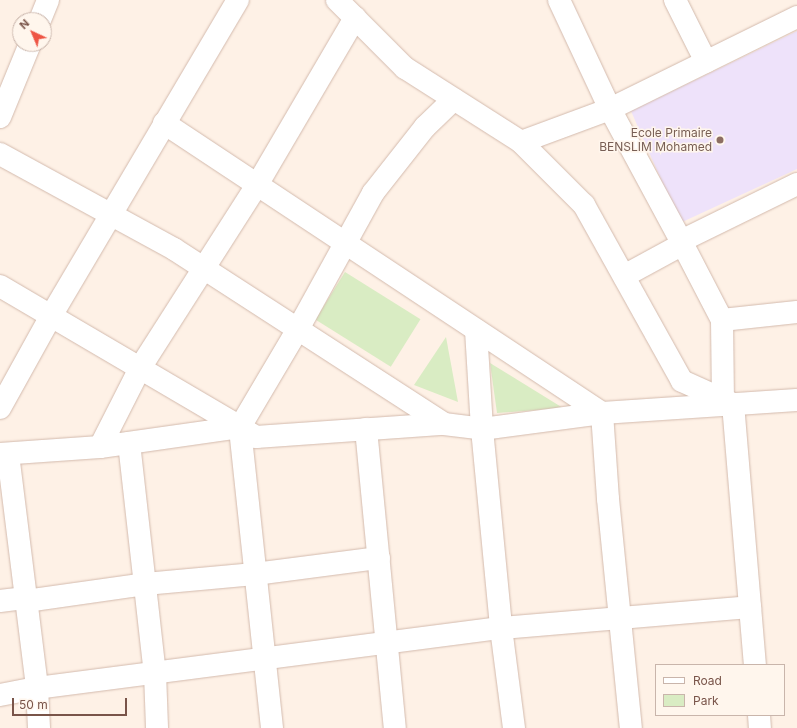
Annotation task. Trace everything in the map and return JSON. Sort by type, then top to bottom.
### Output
[{"type":"street","points":[[43,12],[48,0]]},
{"type":"street","points":[[0,408],[51,316],[238,0]]},
{"type":"street","points":[[337,0],[404,68],[521,142],[584,204],[682,381],[728,402]]},
{"type":"street","points":[[559,0],[610,109],[722,320],[728,402],[755,664]]},
{"type":"street","points":[[675,0],[706,62]]},
{"type":"street","points":[[521,142],[610,109],[797,17]]},
{"type":"street","points":[[100,447],[140,368],[257,184],[355,18]]},
{"type":"street","points":[[0,117],[27,52]]},
{"type":"street","points":[[272,728],[240,427],[298,329],[373,193],[425,127],[454,99]]},
{"type":"street","points":[[164,123],[602,413]]},
{"type":"street","points":[[0,154],[174,249],[444,424]]},
{"type":"street","points":[[624,276],[682,243],[797,184]]},
{"type":"street","points":[[0,286],[256,436],[444,424],[482,429],[602,413],[728,402],[797,400]]},
{"type":"street","points":[[722,320],[797,312]]},
{"type":"street","points":[[476,330],[482,429],[501,628],[514,728]]},
{"type":"street","points":[[602,413],[608,499],[630,728]]},
{"type":"street","points":[[39,728],[37,688],[26,599],[4,454],[100,447],[240,427]]},
{"type":"street","points":[[366,429],[394,728]]},
{"type":"street","points":[[129,443],[155,673],[157,728]]},
{"type":"street","points":[[0,601],[145,584],[255,574],[379,558]]},
{"type":"street","points":[[0,695],[37,688],[501,628],[750,607]]},
{"type":"street","points":[[759,716],[760,728]]},
{"type":"shaded area","name":"Ecole Primaire BENSLIM Mohamed","points":[[797,31],[797,169],[680,223],[631,111]]},
{"type":"green space","points":[[345,272],[420,319],[391,367],[315,319]]},
{"type":"green space","points":[[446,337],[458,402],[414,385]]},
{"type":"green space","points":[[490,363],[563,408],[497,413]]},
{"type":"place","name":"Ecole Primaire BENSLIM Mohamed","points":[[720,140]]}]
